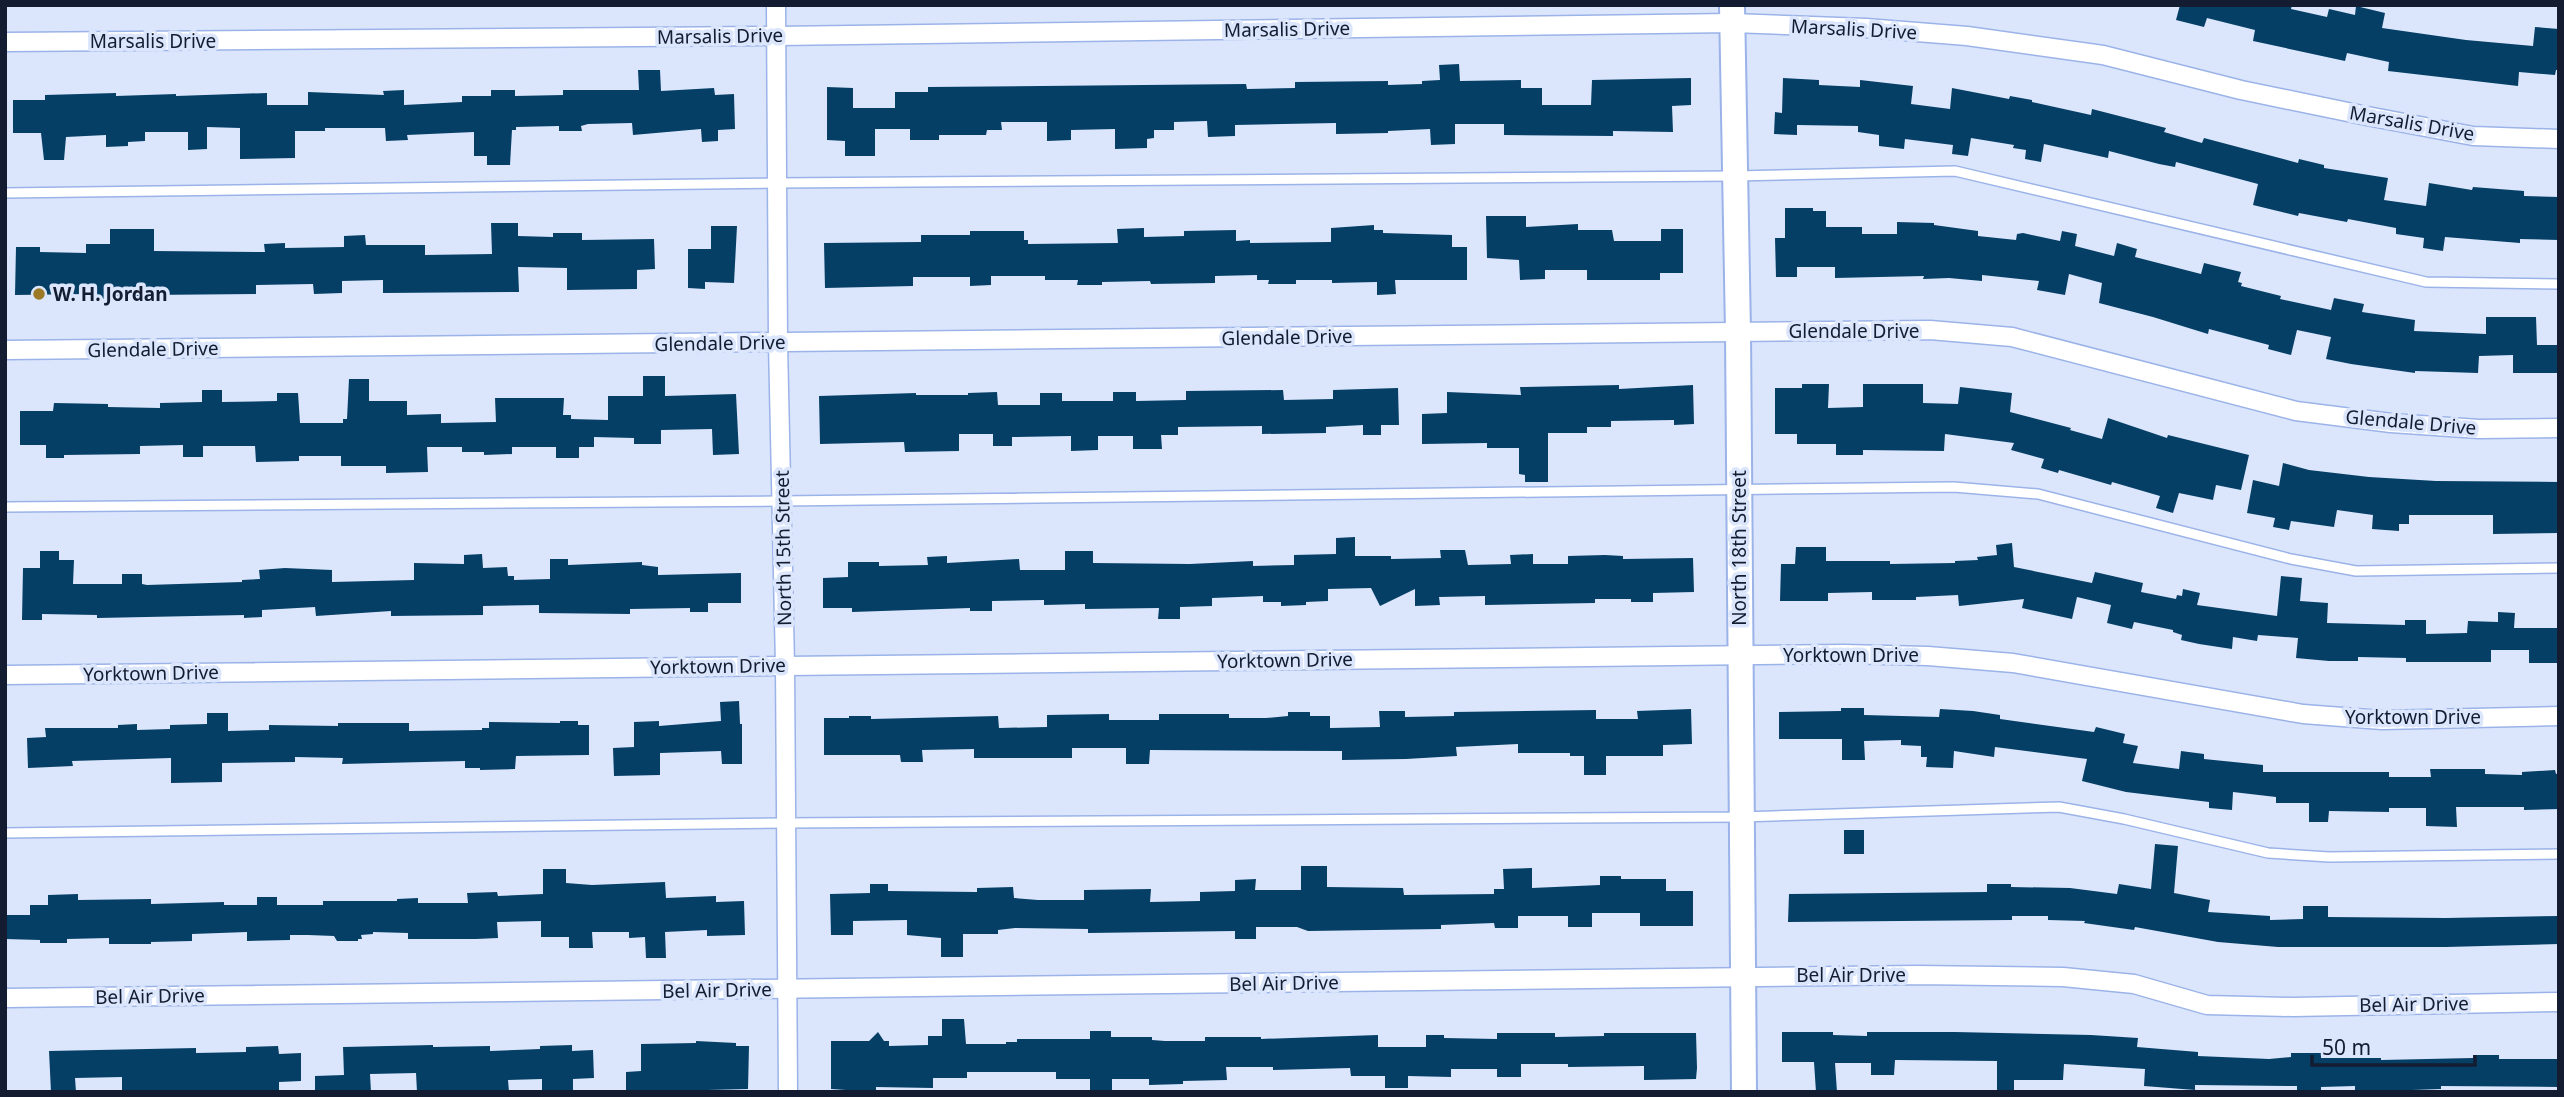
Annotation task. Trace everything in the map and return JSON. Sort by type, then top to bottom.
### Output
[{"type":"street","name":"North 15th Street","points":[[776,5],[788,1092]]},
{"type":"street","name":"Marsalis Drive","points":[[5,42],[777,36],[1732,14],[1967,36],[2103,55],[2241,90],[2473,136],[2559,139]]},
{"type":"street","name":"North 18th Street","points":[[1732,14],[1738,332],[1744,1092]]},
{"type":"street","name":"Glendale Drive","points":[[5,350],[1930,330],[2012,337],[2296,411],[2479,429],[2559,428]]},
{"type":"street","name":"Yorktown Drive","points":[[5,675],[1740,655],[1928,656],[2013,663],[2317,715],[2382,720],[2559,716]]},
{"type":"street","name":"Bel Air Drive","points":[[5,998],[1743,976],[2063,977],[2134,984],[2207,1005],[2293,1007],[2559,1002]]},
{"type":"lane","points":[[5,193],[1955,172],[2426,282],[2559,284]]},
{"type":"lane","points":[[5,507],[1954,487],[2038,494],[2291,559],[2356,571],[2559,568]]},
{"type":"lane","points":[[5,833],[786,823],[1742,817],[2059,807],[2124,819],[2268,853],[2329,857],[2559,854]]},
{"type":"building","points":[[2180,5],[2292,5],[2291,9],[2327,17],[2329,9],[2355,15],[2356,6],[2385,13],[2382,28],[2533,46],[2535,27],[2559,29],[2559,70],[2556,70],[2555,75],[2519,72],[2518,86],[2388,71],[2389,62],[2347,53],[2345,61],[2253,41],[2255,30],[2207,18],[2204,27],[2176,20]]},
{"type":"building","points":[[1459,64],[1460,81],[1521,80],[1521,88],[1542,88],[1542,105],[1591,105],[1592,80],[1691,78],[1691,105],[1672,106],[1673,132],[1613,131],[1613,136],[1504,135],[1504,124],[1455,124],[1455,144],[1431,145],[1430,129],[1336,134],[1336,123],[1235,125],[1235,136],[1208,137],[1207,121],[1174,122],[1174,130],[1154,130],[1154,138],[1147,139],[1147,148],[1115,149],[1115,129],[1071,130],[1071,140],[1047,141],[1047,122],[1001,122],[1002,130],[987,130],[986,135],[939,135],[939,140],[910,140],[910,129],[875,129],[875,156],[845,156],[845,141],[827,140],[827,87],[853,88],[853,108],[895,108],[895,92],[928,92],[928,87],[1246,84],[1247,89],[1295,88],[1295,82],[1388,81],[1388,85],[1422,84],[1422,81],[1440,80],[1439,65]]},
{"type":"building","points":[[638,70],[660,70],[661,91],[714,88],[715,95],[734,94],[735,129],[718,130],[718,141],[702,142],[701,129],[633,135],[632,123],[588,124],[581,126],[582,131],[559,131],[559,126],[516,127],[516,130],[512,130],[510,165],[487,165],[487,156],[474,156],[474,132],[407,135],[408,140],[386,141],[385,128],[295,131],[295,158],[240,159],[240,128],[207,127],[207,149],[188,150],[188,132],[145,132],[145,141],[128,142],[128,146],[106,147],[106,135],[66,137],[64,160],[44,160],[41,133],[13,133],[13,100],[45,100],[45,95],[116,93],[116,96],[176,96],[267,93],[267,105],[308,105],[308,92],[384,95],[383,91],[404,90],[404,105],[462,102],[462,96],[491,96],[491,90],[515,90],[515,96],[563,95],[563,90],[639,90]]},
{"type":"building","points":[[1783,78],[1819,80],[1819,85],[1860,87],[1860,80],[1913,86],[1911,104],[1950,109],[1952,88],[2009,99],[2010,96],[2032,100],[2091,115],[2092,109],[2166,128],[2164,132],[2202,143],[2204,138],[2298,163],[2299,159],[2324,165],[2324,168],[2388,178],[2384,200],[2426,206],[2429,183],[2472,190],[2473,187],[2524,191],[2524,196],[2559,197],[2559,240],[2520,239],[2520,243],[2445,237],[2443,251],[2423,248],[2424,238],[2396,234],[2396,228],[2299,213],[2298,216],[2253,205],[2258,184],[2176,162],[2175,167],[2109,151],[2108,158],[2044,144],[2041,162],[2025,159],[2026,150],[2013,148],[2014,145],[1971,138],[1968,156],[1952,154],[1953,145],[1905,139],[1904,149],[1879,146],[1879,135],[1858,132],[1858,126],[1797,125],[1797,135],[1774,134],[1775,112],[1782,113]]},
{"type":"building","points":[[1785,208],[1826,211],[1826,227],[1862,227],[1862,234],[1897,234],[1897,222],[1934,223],[1978,231],[1978,236],[2016,240],[2017,234],[2023,233],[2060,241],[2062,231],[2077,234],[2075,246],[2114,256],[2117,243],[2137,249],[2135,257],[2201,274],[2204,263],[2241,272],[2238,282],[2242,283],[2241,286],[2281,296],[2280,299],[2331,310],[2334,298],[2364,304],[2362,312],[2415,320],[2414,331],[2486,334],[2486,317],[2536,317],[2537,345],[2559,345],[2559,373],[2513,373],[2513,355],[2479,356],[2478,373],[2415,373],[2351,364],[2326,359],[2331,337],[2297,330],[2291,355],[2268,349],[2269,345],[2209,329],[2208,334],[2099,303],[2102,283],[2069,274],[2065,295],[2037,290],[2039,281],[1982,275],[1982,281],[1923,279],[1924,276],[1835,278],[1835,267],[1797,267],[1797,277],[1776,277],[1775,238],[1785,238]]},
{"type":"building","points":[[1486,216],[1526,216],[1526,227],[1578,224],[1578,230],[1612,230],[1614,241],[1661,241],[1661,229],[1683,229],[1683,273],[1660,273],[1660,280],[1587,280],[1587,270],[1545,270],[1545,279],[1520,280],[1519,260],[1487,258]]},
{"type":"building","points":[[491,223],[518,223],[518,236],[553,237],[553,233],[582,233],[582,240],[654,239],[655,269],[637,270],[637,289],[567,290],[567,268],[518,267],[519,292],[383,293],[383,280],[342,281],[342,293],[314,294],[313,284],[256,285],[256,294],[146,295],[146,300],[86,298],[86,294],[15,295],[16,247],[40,247],[40,252],[86,253],[86,244],[110,244],[110,229],[154,229],[154,251],[265,252],[264,244],[285,243],[285,248],[344,247],[344,236],[365,235],[366,245],[425,245],[425,255],[492,254]]},
{"type":"building","points":[[1374,225],[1374,230],[1383,230],[1383,233],[1452,235],[1452,247],[1467,247],[1467,280],[1395,280],[1396,294],[1377,295],[1377,282],[1332,283],[1332,280],[1296,280],[1296,284],[1268,284],[1269,280],[1257,280],[1257,275],[1215,276],[1215,283],[1151,284],[1150,281],[1102,282],[1102,285],[1077,285],[1078,280],[1045,280],[1045,276],[991,276],[991,285],[970,286],[970,277],[913,277],[913,286],[825,288],[824,243],[921,242],[921,235],[1024,231],[1024,240],[1028,240],[1028,244],[1118,243],[1117,229],[1144,228],[1144,237],[1184,236],[1184,231],[1236,230],[1236,241],[1250,240],[1250,243],[1331,242],[1331,228]]},
{"type":"building","points":[[711,226],[737,226],[734,283],[705,282],[705,289],[688,288],[688,249],[711,249]]},
{"type":"building","points":[[643,376],[665,376],[665,396],[736,394],[739,454],[713,455],[712,429],[661,430],[661,444],[634,444],[634,438],[594,437],[594,447],[579,447],[579,458],[556,458],[556,447],[512,447],[512,454],[484,455],[484,452],[462,452],[462,447],[427,447],[428,472],[386,473],[386,466],[341,466],[341,456],[299,456],[299,461],[256,462],[255,446],[203,446],[203,457],[183,457],[183,445],[140,446],[140,454],[64,455],[64,458],[46,458],[46,445],[20,445],[20,411],[53,411],[54,403],[160,408],[160,403],[202,402],[202,390],[222,390],[222,402],[277,401],[277,393],[298,393],[300,423],[343,423],[343,419],[347,419],[349,379],[369,379],[369,401],[407,401],[407,415],[441,414],[441,423],[496,422],[495,398],[564,398],[563,415],[571,415],[571,419],[608,420],[608,396],[643,396]]},
{"type":"building","points":[[1802,384],[1829,384],[1828,408],[1863,407],[1863,384],[1923,384],[1923,403],[1958,404],[1960,387],[2012,393],[2010,412],[2102,439],[2108,418],[2167,438],[2168,435],[2249,455],[2241,490],[2216,485],[2213,500],[2179,493],[2173,513],[2156,508],[2160,496],[2112,482],[2111,485],[2059,470],[2058,473],[2041,468],[2044,459],[2011,450],[2014,443],[1945,434],[1944,451],[1863,450],[1863,455],[1836,455],[1836,444],[1797,444],[1797,434],[1775,434],[1775,388],[1802,388]]},
{"type":"building","points":[[1619,385],[1619,389],[1693,385],[1694,424],[1674,425],[1674,420],[1611,421],[1611,427],[1587,427],[1587,433],[1548,433],[1548,482],[1525,482],[1525,475],[1519,474],[1519,448],[1487,448],[1487,443],[1422,444],[1422,414],[1447,413],[1447,392],[1521,395],[1520,387]]},
{"type":"building","points":[[1398,388],[1399,425],[1381,425],[1381,435],[1363,435],[1363,425],[1326,427],[1326,433],[1262,434],[1262,426],[1178,427],[1178,435],[1161,435],[1162,449],[1133,449],[1133,436],[1098,436],[1098,450],[1071,451],[1071,436],[1012,437],[1012,446],[993,446],[993,434],[959,434],[959,451],[905,452],[904,442],[820,444],[819,396],[916,393],[968,395],[997,392],[998,405],[1040,405],[1040,393],[1062,393],[1062,401],[1113,401],[1113,392],[1136,392],[1136,401],[1186,400],[1186,391],[1283,390],[1284,400],[1333,399],[1333,390]]},
{"type":"building","points":[[2283,463],[2309,470],[2369,477],[2436,481],[2559,482],[2559,533],[2493,534],[2493,515],[2409,515],[2409,524],[2399,524],[2399,531],[2372,529],[2373,515],[2337,510],[2334,527],[2291,521],[2289,530],[2273,527],[2275,518],[2247,513],[2253,480],[2279,486]]},
{"type":"building","points":[[1355,537],[1355,556],[1391,556],[1391,559],[1441,558],[1440,550],[1465,550],[1468,565],[1511,564],[1510,555],[1533,554],[1533,564],[1568,564],[1568,556],[1605,555],[1623,556],[1623,559],[1693,558],[1694,592],[1653,593],[1653,602],[1595,599],[1595,603],[1485,605],[1485,596],[1439,597],[1440,605],[1415,606],[1415,589],[1380,606],[1371,588],[1328,589],[1328,601],[1306,602],[1306,605],[1281,606],[1281,602],[1263,602],[1263,596],[1212,598],[1212,606],[1180,607],[1180,619],[1158,619],[1159,608],[1085,609],[1085,604],[1044,605],[1044,600],[992,601],[992,611],[970,611],[970,608],[852,612],[852,608],[823,608],[823,578],[848,577],[848,562],[879,562],[879,566],[928,565],[927,557],[947,556],[947,563],[1019,559],[1020,570],[1065,570],[1065,551],[1093,551],[1093,563],[1190,564],[1253,561],[1253,566],[1294,565],[1294,555],[1336,554],[1336,538]]},
{"type":"building","points":[[2012,543],[2014,567],[2092,583],[2095,572],[2143,583],[2141,592],[2176,599],[2177,595],[2182,596],[2183,589],[2200,593],[2197,605],[2277,616],[2281,576],[2302,578],[2300,601],[2328,603],[2327,623],[2405,625],[2405,620],[2426,620],[2426,634],[2467,633],[2468,621],[2498,622],[2498,612],[2515,613],[2514,628],[2559,628],[2559,661],[2529,663],[2529,650],[2491,650],[2491,662],[2406,662],[2406,658],[2358,657],[2358,661],[2329,661],[2296,658],[2298,638],[2258,635],[2257,641],[2233,637],[2232,649],[2199,644],[2181,640],[2182,635],[2173,630],[2134,622],[2132,629],[2107,623],[2111,605],[2077,597],[2072,619],[2022,608],[2024,599],[1959,606],[1958,595],[1916,597],[1916,600],[1872,600],[1872,592],[1828,593],[1828,601],[1780,601],[1781,564],[1795,564],[1796,547],[1826,547],[1826,561],[1955,563],[1997,555],[1996,545]]},
{"type":"building","points":[[40,551],[59,551],[59,560],[74,560],[73,584],[122,584],[122,574],[142,574],[142,584],[147,585],[242,582],[260,579],[259,570],[285,568],[332,570],[332,582],[414,580],[414,563],[464,564],[464,555],[482,554],[483,568],[507,567],[508,576],[514,576],[514,580],[550,579],[550,559],[568,559],[568,565],[642,562],[642,565],[658,567],[658,575],[741,573],[741,603],[708,603],[708,612],[690,612],[690,608],[630,609],[630,614],[539,613],[539,605],[483,606],[483,615],[391,616],[391,611],[316,616],[315,607],[262,610],[262,617],[244,618],[244,615],[97,618],[97,615],[42,614],[42,620],[22,620],[23,568],[40,568]]},
{"type":"building","points":[[739,701],[742,764],[722,764],[721,751],[660,753],[660,775],[614,776],[613,748],[634,747],[634,722],[659,721],[659,726],[721,721],[720,702]]},
{"type":"building","points":[[1841,708],[1864,708],[1864,715],[1939,717],[1940,709],[1973,711],[2000,715],[2000,719],[2094,732],[2096,727],[2125,734],[2123,743],[2138,746],[2133,763],[2179,769],[2181,751],[2204,754],[2204,759],[2263,765],[2263,772],[2389,772],[2389,777],[2431,777],[2430,769],[2485,769],[2485,774],[2522,775],[2522,772],[2555,770],[2556,774],[2559,773],[2559,809],[2456,807],[2457,827],[2426,826],[2426,808],[2389,808],[2389,812],[2329,811],[2328,822],[2309,822],[2309,803],[2276,803],[2276,797],[2233,792],[2232,810],[2209,808],[2209,802],[2126,792],[2082,781],[2087,759],[1995,747],[1994,757],[1954,751],[1953,768],[1926,767],[1927,757],[1921,757],[1921,746],[1901,745],[1901,740],[1864,741],[1865,760],[1842,760],[1842,739],[1779,739],[1779,712],[1841,711]]},
{"type":"building","points":[[1691,709],[1692,744],[1663,745],[1663,756],[1606,756],[1606,775],[1584,775],[1584,756],[1570,756],[1570,753],[1518,753],[1518,744],[1456,747],[1457,756],[1406,759],[1342,760],[1342,751],[1150,750],[1149,764],[1126,764],[1126,748],[1072,748],[1072,758],[974,758],[974,749],[922,750],[923,762],[901,762],[900,755],[824,755],[824,718],[849,716],[871,716],[871,719],[998,716],[999,728],[1047,727],[1047,715],[1109,714],[1109,720],[1159,720],[1159,714],[1229,714],[1229,718],[1266,718],[1288,716],[1288,712],[1310,712],[1310,716],[1330,716],[1330,728],[1380,727],[1379,711],[1405,711],[1405,717],[1454,716],[1454,712],[1596,710],[1596,719],[1638,719],[1637,711]]},
{"type":"building","points":[[207,713],[228,713],[228,731],[269,730],[269,725],[338,726],[338,723],[409,723],[409,731],[482,730],[489,728],[489,722],[578,721],[578,725],[589,725],[589,755],[516,756],[515,769],[480,770],[465,768],[465,761],[342,764],[343,758],[295,757],[295,762],[222,763],[222,782],[171,783],[171,758],[72,761],[73,766],[28,768],[27,738],[46,737],[45,728],[118,728],[118,725],[137,724],[137,730],[170,729],[170,725],[207,724]]},
{"type":"building","points":[[1844,830],[1864,830],[1864,854],[1844,854]]},
{"type":"building","points":[[2155,844],[2178,846],[2174,893],[2210,900],[2208,912],[2270,916],[2270,920],[2303,919],[2303,906],[2328,906],[2328,917],[2559,916],[2559,944],[2278,947],[2218,942],[2135,927],[2134,930],[2084,923],[2085,921],[2048,920],[2048,916],[2012,916],[2012,920],[1788,922],[1789,894],[1987,892],[1987,884],[2070,888],[2117,894],[2119,884],[2151,889]]},
{"type":"building","points":[[1301,866],[1327,866],[1327,887],[1403,888],[1404,895],[1494,894],[1494,889],[1504,889],[1503,869],[1532,868],[1532,888],[1600,885],[1600,876],[1666,879],[1666,891],[1693,891],[1693,926],[1640,926],[1640,913],[1592,913],[1592,927],[1568,927],[1568,916],[1518,916],[1518,928],[1495,928],[1494,923],[1441,925],[1441,929],[1308,931],[1297,927],[1256,927],[1256,939],[1235,939],[1235,931],[1088,933],[1088,929],[1015,928],[998,930],[998,934],[963,934],[963,957],[941,957],[941,938],[907,935],[907,920],[853,921],[853,935],[831,935],[830,894],[870,893],[870,884],[888,884],[888,891],[977,892],[977,888],[1013,887],[1014,898],[1038,900],[1084,900],[1084,890],[1151,889],[1150,902],[1200,901],[1200,892],[1235,891],[1235,880],[1256,879],[1255,890],[1301,890]]},
{"type":"building","points":[[543,869],[566,869],[566,883],[592,885],[665,882],[666,898],[716,896],[716,902],[744,901],[745,935],[707,936],[707,930],[665,932],[666,958],[646,958],[645,937],[629,938],[629,932],[592,932],[593,948],[569,948],[569,937],[541,937],[541,921],[497,922],[498,938],[476,939],[408,939],[408,933],[373,932],[361,935],[362,939],[358,941],[337,941],[334,936],[290,935],[290,940],[247,941],[247,932],[192,934],[192,941],[151,944],[109,944],[109,938],[67,939],[67,943],[5,939],[5,915],[30,915],[30,905],[48,905],[48,895],[78,894],[78,900],[151,899],[151,904],[224,902],[224,905],[257,905],[257,897],[277,897],[277,905],[323,905],[323,901],[397,901],[418,898],[418,903],[468,903],[467,893],[497,892],[498,896],[543,894]]},
{"type":"building","points":[[942,1019],[964,1019],[966,1044],[1006,1044],[1017,1042],[1017,1039],[1090,1039],[1090,1031],[1111,1031],[1111,1037],[1152,1037],[1152,1040],[1165,1041],[1205,1041],[1205,1037],[1261,1039],[1378,1035],[1378,1047],[1426,1047],[1426,1035],[1497,1039],[1497,1033],[1555,1033],[1555,1037],[1604,1036],[1604,1033],[1696,1033],[1697,1068],[1696,1079],[1644,1080],[1644,1066],[1568,1067],[1568,1064],[1521,1064],[1521,1077],[1497,1077],[1497,1069],[1451,1069],[1451,1077],[1408,1076],[1408,1088],[1385,1088],[1385,1076],[1351,1076],[1350,1068],[1273,1070],[1273,1067],[1226,1067],[1227,1080],[1149,1085],[1149,1079],[1112,1079],[1112,1092],[1090,1092],[1090,1079],[1056,1079],[1056,1072],[967,1072],[967,1078],[933,1078],[933,1088],[876,1087],[876,1092],[831,1089],[831,1041],[869,1041],[878,1032],[884,1041],[889,1041],[889,1046],[928,1045],[928,1036],[942,1036]]},
{"type":"building","points":[[1782,1032],[1833,1032],[1833,1035],[1867,1036],[1867,1032],[2091,1035],[2138,1038],[2137,1047],[2198,1052],[2198,1056],[2269,1059],[2291,1057],[2291,1053],[2321,1053],[2321,1058],[2381,1060],[2473,1058],[2473,1055],[2499,1055],[2499,1059],[2559,1059],[2559,1087],[2441,1086],[2441,1089],[2355,1092],[2355,1086],[2321,1087],[2321,1092],[2297,1092],[2297,1086],[2195,1085],[2195,1090],[2144,1086],[2145,1069],[2064,1064],[2063,1080],[2014,1080],[2014,1092],[1997,1092],[1997,1061],[1895,1060],[1894,1075],[1871,1075],[1871,1063],[1835,1063],[1837,1092],[1816,1092],[1814,1062],[1782,1062]]},
{"type":"building","points":[[696,1041],[749,1046],[748,1089],[626,1092],[626,1072],[641,1071],[641,1044]]},
{"type":"building","points":[[572,1045],[572,1051],[593,1050],[594,1078],[573,1079],[573,1090],[542,1091],[542,1079],[508,1080],[509,1092],[417,1092],[416,1073],[370,1074],[371,1092],[315,1092],[315,1076],[344,1075],[343,1047],[490,1046],[490,1051]]},
{"type":"building","points":[[278,1046],[279,1054],[301,1053],[301,1081],[279,1082],[279,1092],[122,1092],[122,1077],[75,1078],[76,1092],[51,1092],[49,1051],[196,1048],[196,1053],[246,1052],[246,1047]]},
{"type":"place","name":"W. H. Jordan","points":[[39,294]]}]
